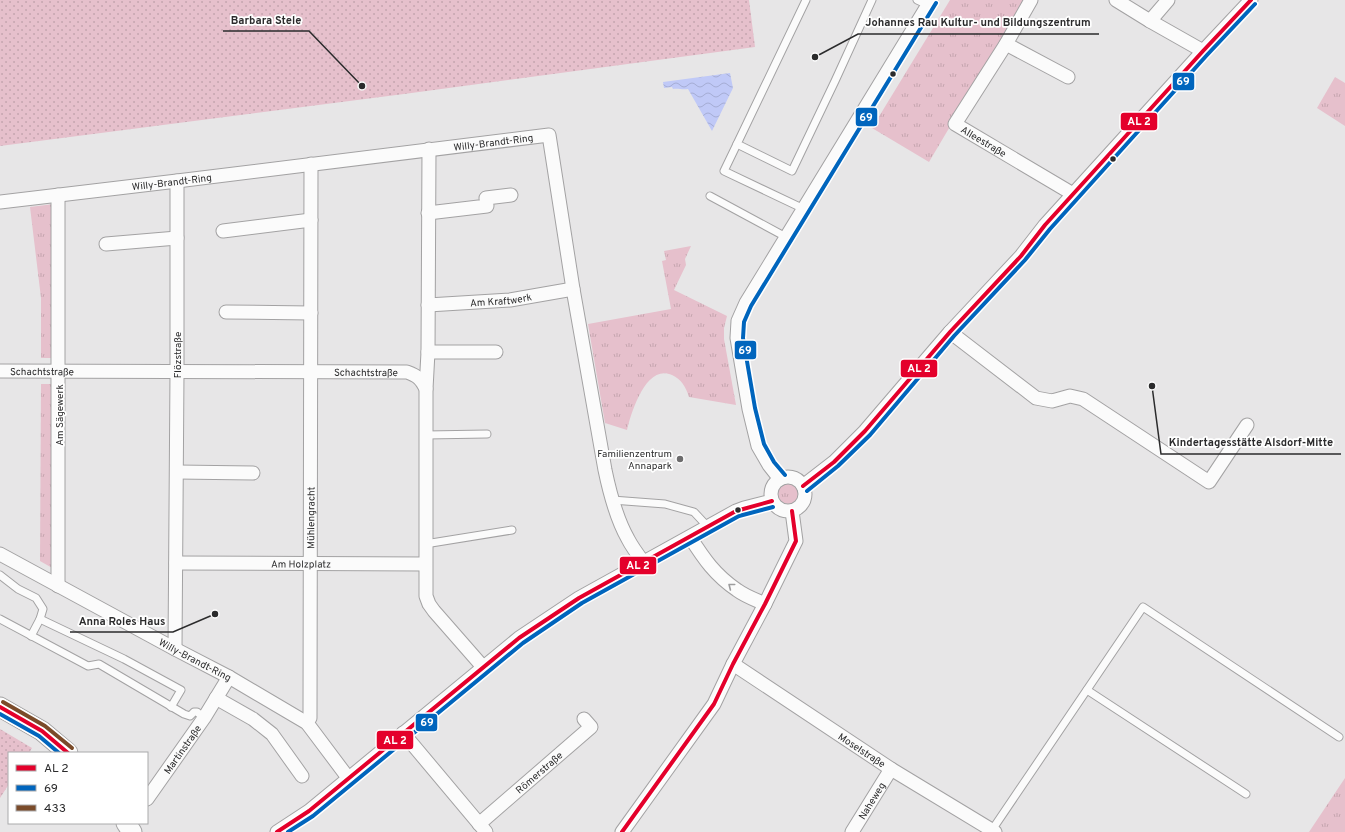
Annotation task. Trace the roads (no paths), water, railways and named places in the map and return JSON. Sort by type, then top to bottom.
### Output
[{"type":"main road","points":[[0,707],[42,731],[67,752]]},
{"type":"street","name":"Alleestraße","points":[[1031,0],[1006,44],[955,124],[1074,194]]},
{"type":"street","points":[[1116,0],[1203,51]]},
{"type":"street","points":[[1150,21],[1168,0]]},
{"type":"street","points":[[803,486],[834,462],[865,431],[950,332],[1021,256],[1045,225],[1251,0]]},
{"type":"street","points":[[780,479],[769,465],[758,446],[749,409],[737,338],[738,321],[746,303],[804,209],[925,2]]},
{"type":"street","points":[[1006,44],[1068,77]]},
{"type":"street","name":"Willy-Brandt-Ring","points":[[0,202],[549,135],[573,289],[605,470],[618,518],[627,539],[644,563]]},
{"type":"street","points":[[429,149],[428,352],[426,390],[426,596],[429,604],[483,667]]},
{"type":"street","name":"Mühlengracht","points":[[307,723],[310,718],[311,164]]},
{"type":"street","name":"Flözstraße","points":[[175,649],[177,472],[177,181]]},
{"type":"street","name":"Am Sägewerk","points":[[58,195],[58,586]]},
{"type":"street","points":[[428,213],[487,206],[486,198],[511,195]]},
{"type":"street","points":[[223,231],[311,220]]},
{"type":"street","points":[[106,244],[177,238]]},
{"type":"street","name":"Am Kraftwerk","points":[[428,305],[510,300],[573,289]]},
{"type":"street","points":[[226,312],[311,313]]},
{"type":"street","points":[[950,332],[1036,398],[1052,401],[1070,396],[1083,399],[1209,482],[1247,425]]},
{"type":"street","points":[[428,352],[496,352]]},
{"type":"street","name":"Schachtstraße","points":[[0,371],[310,373],[407,372],[416,376],[423,382],[426,390]]},
{"type":"street","points":[[177,472],[253,473]]},
{"type":"street","points":[[789,477],[797,480],[803,486],[805,493],[804,501],[799,507],[792,511],[780,510],[772,501],[771,493],[774,485],[780,479],[789,477]]},
{"type":"street","points":[[277,832],[309,811],[349,779],[518,638],[579,598],[690,537],[744,508],[772,501]]},
{"type":"street","points":[[622,832],[714,704],[796,541],[792,511]]},
{"type":"street","points":[[690,537],[716,574],[738,591],[765,604]]},
{"type":"street","name":"Willy-Brandt-Ring","points":[[0,554],[229,677],[307,723],[349,779]]},
{"type":"street","name":"Am Holzplatz","points":[[176,563],[425,564]]},
{"type":"street","name":"Moselstraße","points":[[733,664],[891,769],[993,831]]},
{"type":"street","name":"Martinstraße","points":[[148,798],[204,718],[229,677]]},
{"type":"street","points":[[216,698],[253,719],[272,734],[302,776]]},
{"type":"street","name":"Römerstraße","points":[[403,733],[482,828],[591,727],[584,719]]},
{"type":"street","name":"Naheweg","points":[[852,832],[891,769]]},
{"type":"lane","points":[[804,209],[724,171],[806,0]]},
{"type":"lane","points":[[737,144],[792,171],[872,0]]},
{"type":"lane","points":[[710,196],[786,237]]},
{"type":"lane","points":[[426,435],[487,434]]},
{"type":"lane","points":[[612,500],[665,504],[694,512],[708,528]]},
{"type":"lane","points":[[425,544],[512,530]]},
{"type":"lane","points":[[0,575],[18,589],[36,598],[43,609],[40,619],[31,636]]},
{"type":"lane","points":[[993,831],[1143,607],[1339,737]]},
{"type":"lane","points":[[0,619],[88,666],[99,664],[184,714],[190,716],[194,712],[197,712],[204,718]]},
{"type":"lane","points":[[40,619],[124,659],[181,690],[171,707]]},
{"type":"lane","points":[[1087,690],[1246,794]]},
{"type":"water","points":[[730,73],[733,88],[712,131],[688,89],[673,89],[672,87],[664,88],[663,82]]},
{"type":"place","name":"Johannes Rau Kultur- und Bildungszentrum","points":[[815,57]]},
{"type":"place","name":"Barbara Stele","points":[[362,86]]},
{"type":"place","name":"Kindertagesstätte Alsdorf-Mitte","points":[[1152,386]]},
{"type":"place","name":"Familienzentrum Annapark","points":[[680,459]]},
{"type":"place","name":"Anna Roles Haus","points":[[215,614]]}]
